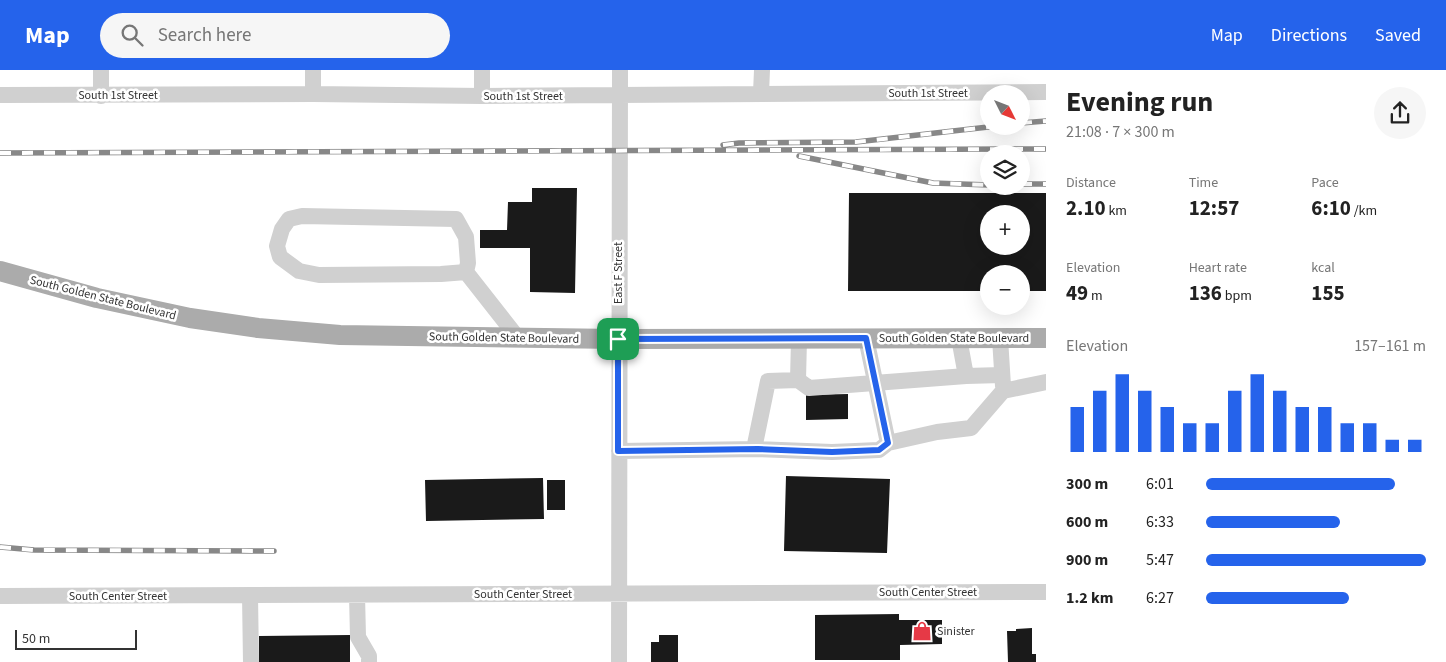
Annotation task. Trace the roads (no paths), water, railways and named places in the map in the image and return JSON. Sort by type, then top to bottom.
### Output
[{"type":"main road","name":"South Golden State Boulevard","points":[[0,271],[96,298],[231,325],[340,335],[618,339],[1046,338]]},
{"type":"street","points":[[101,70],[101,96]]},
{"type":"street","points":[[313,70],[313,94]]},
{"type":"street","points":[[482,70],[482,96]]},
{"type":"street","name":"East F Street","points":[[619,662],[618,339],[620,70]]},
{"type":"street","points":[[761,93],[762,70]]},
{"type":"street","name":"South 1st Street","points":[[0,95],[313,94],[482,96],[1046,92]]},
{"type":"street","points":[[302,216],[456,219],[466,237],[468,263],[466,272],[319,275],[298,272],[280,257],[277,246],[282,229],[289,219],[302,216]]},
{"type":"street","points":[[466,272],[517,337]]},
{"type":"street","points":[[866,338],[888,443]]},
{"type":"street","points":[[959,338],[966,376]]},
{"type":"street","points":[[618,451],[754,449],[832,452],[879,450],[888,443],[937,432],[971,428],[1003,383],[1000,338]]},
{"type":"street","points":[[798,380],[799,339]]},
{"type":"street","points":[[754,449],[768,381],[798,380],[809,388],[966,376],[1003,383],[1046,382]]},
{"type":"street","name":"South Center Street","points":[[0,596],[1046,592]]},
{"type":"street","points":[[250,595],[251,662]]},
{"type":"street","points":[[358,595],[358,637],[369,656],[369,662]]},
{"type":"railway","points":[[1030,122],[1046,121]]},
{"type":"railway","points":[[723,145],[739,143],[856,142],[980,128]]},
{"type":"railway","points":[[0,153],[1046,149]]},
{"type":"railway","points":[[799,156],[933,183],[980,185]]},
{"type":"railway","points":[[1030,184],[1046,184]]},
{"type":"railway","points":[[0,547],[34,550],[274,551]]},
{"type":"place","name":"Sinister","points":[[922,631]]}]
